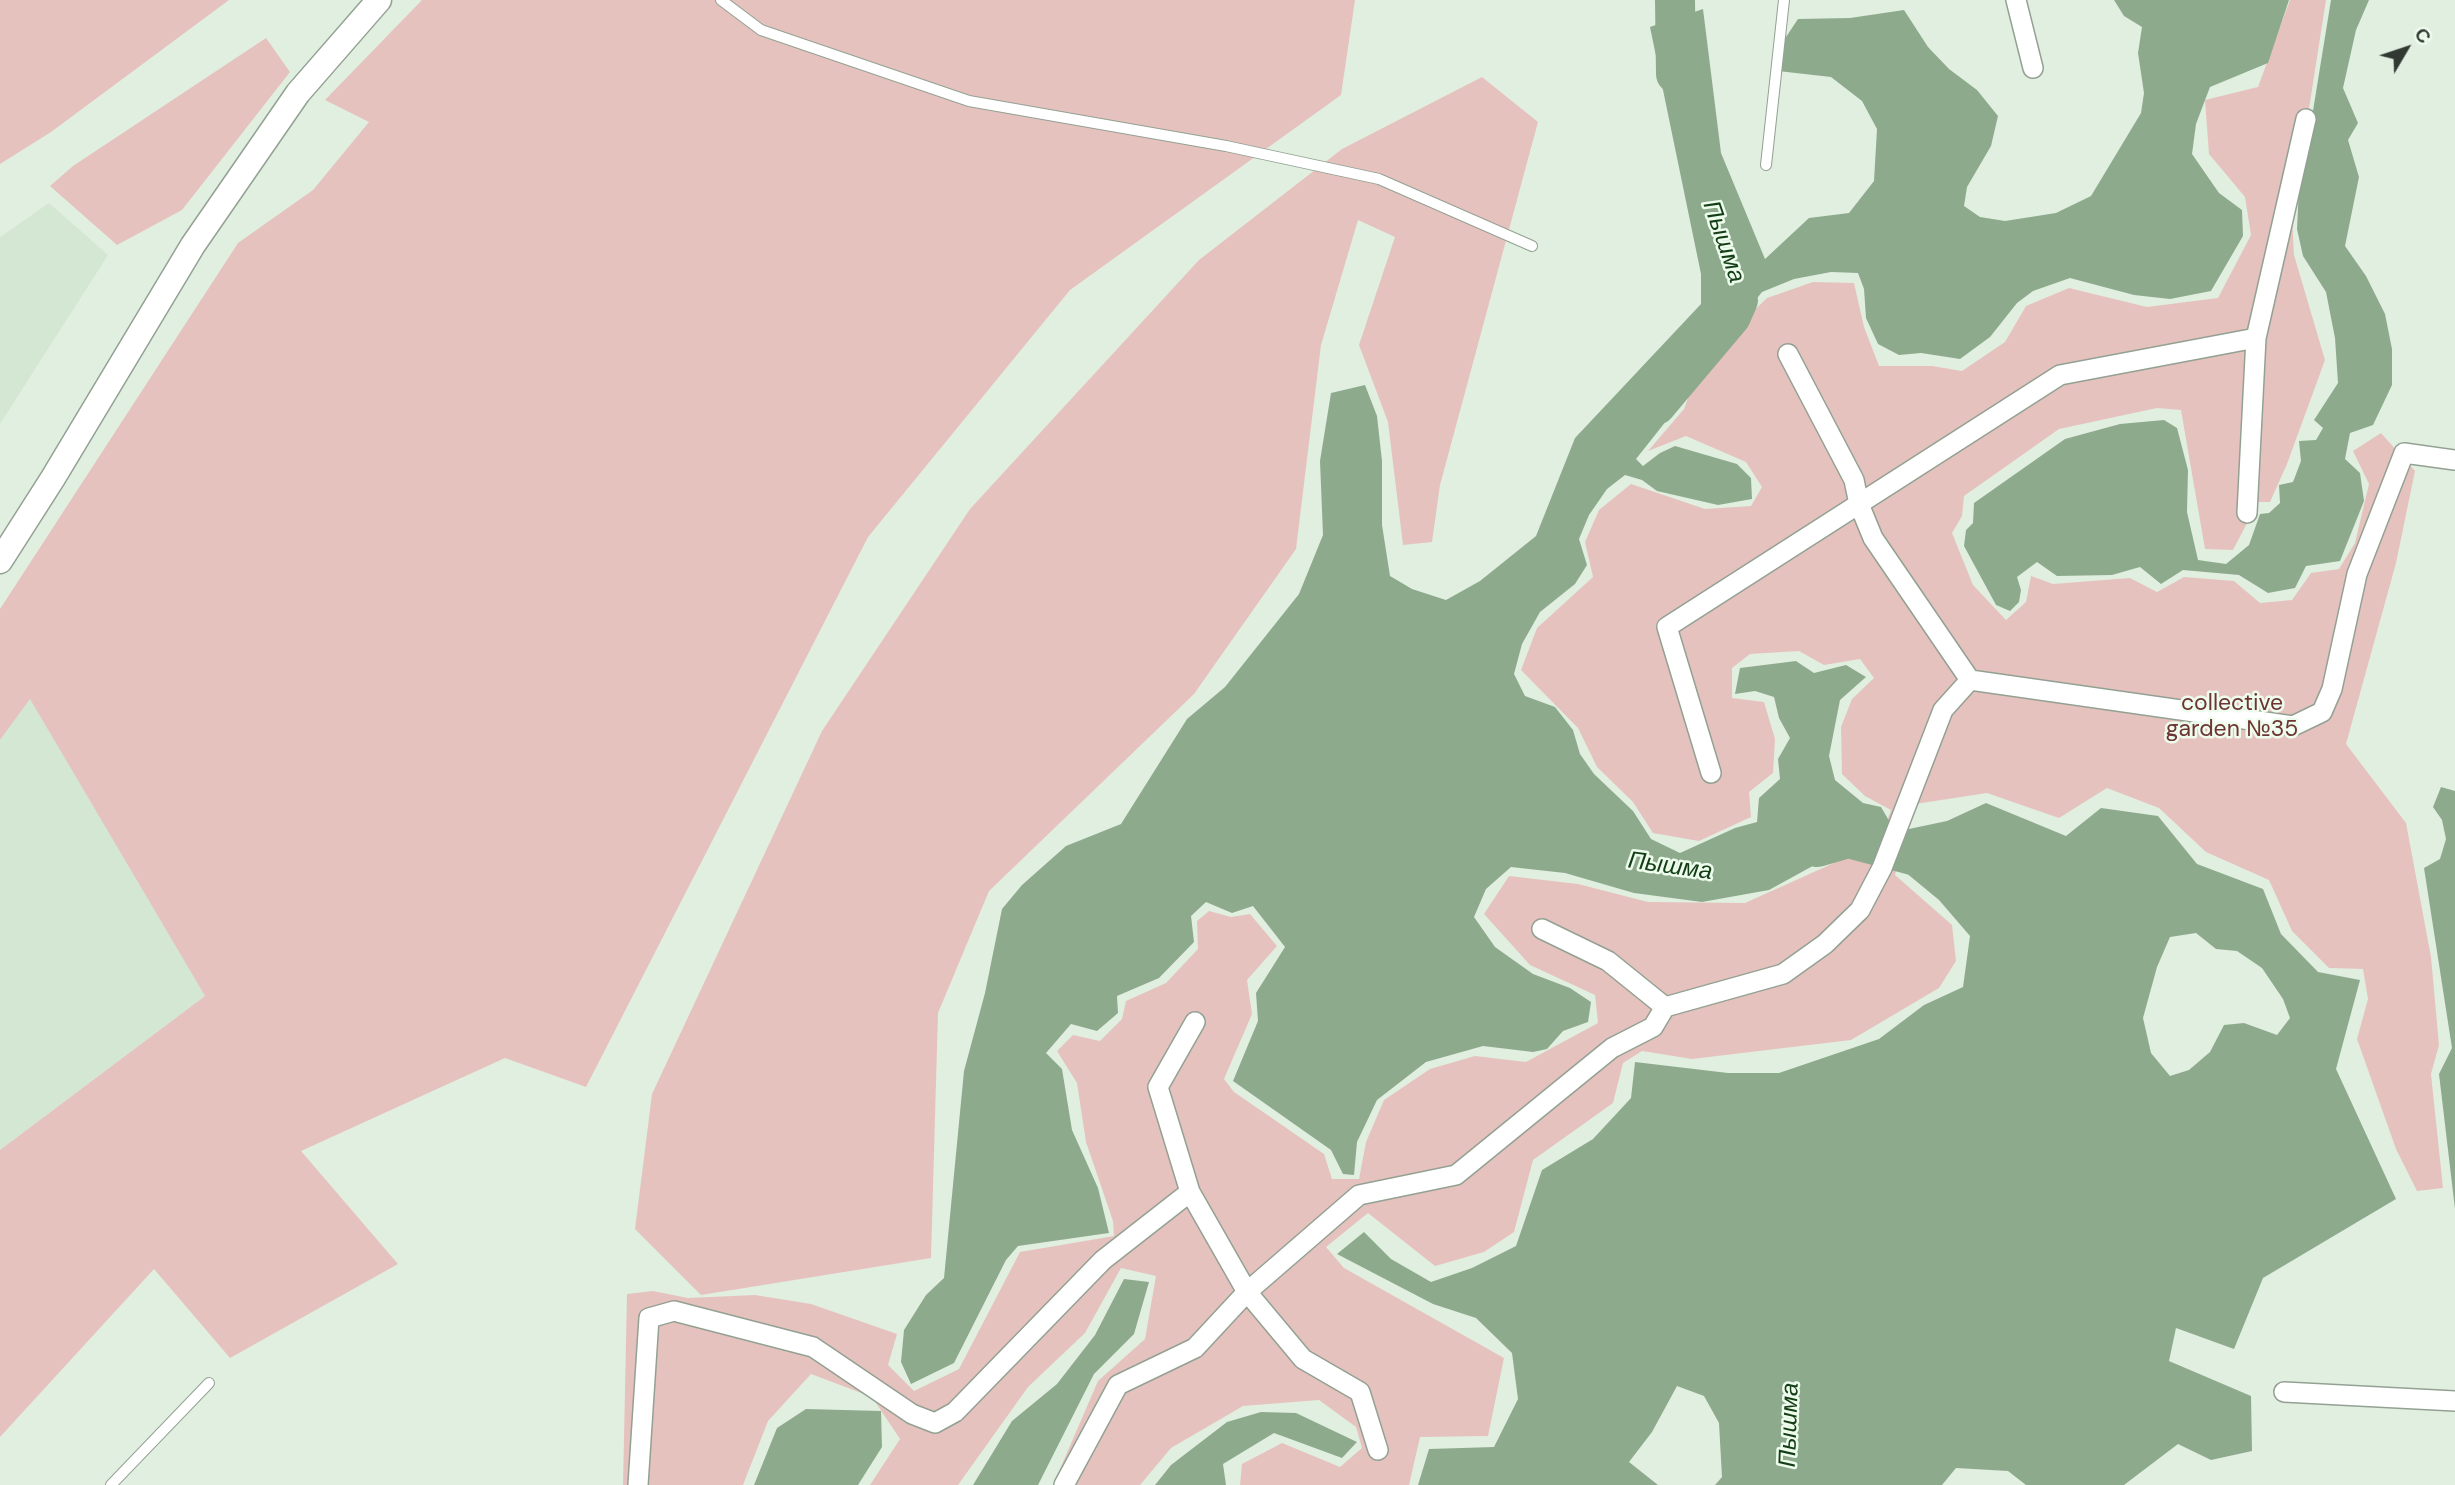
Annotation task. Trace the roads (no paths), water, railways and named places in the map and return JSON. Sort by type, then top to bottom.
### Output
[{"type":"street","points":[[0,561],[53,478],[193,244],[298,93],[379,0]]},
{"type":"street","points":[[2016,0],[2033,68]]},
{"type":"street","points":[[2247,513],[2256,338],[2306,119]]},
{"type":"street","points":[[1711,773],[1667,627],[2060,375],[2256,338]]},
{"type":"street","points":[[1788,354],[1854,480],[1859,504],[1873,538],[1969,680],[2293,726],[2322,712],[2332,690],[2357,573],[2404,453],[2455,460]]},
{"type":"street","points":[[1063,1485],[1118,1385],[1195,1348],[1247,1292],[1359,1195],[1456,1175],[1612,1048],[1653,1027],[1665,1007],[1783,974],[1825,944],[1860,910],[1882,869],[1943,710],[1969,680]]},
{"type":"street","points":[[1542,929],[1608,961],[1665,1007]]},
{"type":"street","points":[[1195,1022],[1158,1087],[1190,1192],[1247,1292],[1303,1359],[1360,1392],[1378,1450]]},
{"type":"street","points":[[638,1485],[649,1318],[674,1311],[813,1347],[912,1414],[935,1423],[955,1412],[1103,1259],[1190,1192]]},
{"type":"street","points":[[2284,1392],[2455,1401]]},
{"type":"lane","points":[[721,0],[761,30],[969,101],[1226,146],[1379,179],[1532,246]]},
{"type":"lane","points":[[1766,165],[1784,0]]},
{"type":"lane","points":[[111,1485],[209,1383]]},
{"type":"water","points":[[2114,0],[2289,0],[2268,63],[2210,87],[2196,124],[2192,154],[2219,193],[2242,210],[2243,236],[2211,291],[2170,299],[2134,295],[2070,278],[2033,291],[2017,303],[1990,337],[1960,359],[1921,353],[1899,355],[1878,344],[1866,318],[1864,289],[1858,273],[1831,272],[1794,279],[1762,292],[1746,312],[1691,359],[1678,406],[1636,459],[1643,466],[1675,446],[1737,464],[1751,478],[1752,499],[1718,505],[1657,491],[1642,480],[1625,475],[1607,489],[1589,515],[1579,539],[1587,565],[1575,584],[1540,612],[1522,644],[1514,674],[1525,696],[1555,707],[1573,730],[1580,754],[1594,774],[1633,811],[1651,839],[1680,853],[1735,828],[1757,822],[1759,798],[1780,779],[1778,759],[1790,738],[1779,718],[1774,697],[1755,691],[1735,694],[1740,668],[1796,661],[1814,673],[1846,665],[1866,677],[1840,700],[1829,756],[1835,780],[1863,803],[1881,807],[1891,824],[1883,842],[1820,862],[1769,890],[1702,902],[1634,893],[1565,873],[1511,867],[1486,889],[1474,917],[1495,947],[1533,974],[1570,988],[1591,1002],[1588,1022],[1563,1031],[1547,1049],[1533,1052],[1483,1046],[1426,1062],[1377,1100],[1357,1142],[1354,1175],[1343,1174],[1331,1150],[1233,1081],[1258,1021],[1256,993],[1285,947],[1253,906],[1232,913],[1206,902],[1191,916],[1194,942],[1159,978],[1117,996],[1118,1013],[1097,1031],[1071,1024],[1046,1053],[1062,1069],[1072,1130],[1098,1188],[1109,1233],[1018,1246],[1006,1260],[954,1363],[911,1384],[901,1362],[904,1330],[926,1295],[944,1278],[964,1071],[985,993],[1002,909],[1022,885],[1066,846],[1121,824],[1187,719],[1225,687],[1299,594],[1323,535],[1320,461],[1331,393],[1365,385],[1377,416],[1382,461],[1382,525],[1390,576],[1412,589],[1446,600],[1480,581],[1536,536],[1575,438],[1701,304],[1701,274],[1650,27],[1703,9],[1721,153],[1765,259],[1809,218],[1849,213],[1874,181],[1877,129],[1862,101],[1831,77],[1778,71],[1782,43],[1798,19],[1850,18],[1904,10],[1928,47],[1949,69],[1977,90],[1998,116],[1991,146],[1967,187],[1964,206],[1980,217],[2005,221],[2056,213],[2091,196],[2141,113],[2144,93],[2138,53],[2142,27],[2124,16]]},
{"type":"water","points":[[2331,0],[2369,0],[2356,30],[2343,88],[2358,123],[2348,140],[2359,177],[2345,246],[2366,276],[2385,314],[2392,349],[2392,385],[2373,425],[2350,433],[2345,459],[2360,473],[2364,501],[2340,561],[2306,566],[2295,588],[2268,593],[2239,575],[2183,570],[2161,584],[2140,567],[2112,575],[2057,576],[2037,562],[2017,577],[2021,590],[2019,602],[2010,611],[1996,605],[1964,546],[1966,530],[1973,523],[1974,503],[2065,439],[2120,424],[2164,420],[2177,428],[2188,470],[2187,512],[2198,560],[2226,564],[2249,545],[2260,514],[2269,513],[2280,503],[2279,485],[2293,482],[2301,461],[2299,441],[2316,440],[2323,428],[2314,420],[2338,383],[2335,338],[2326,292],[2303,256],[2297,229],[2301,145],[2312,117]]},
{"type":"water","points":[[2441,787],[2455,791],[2455,1209],[2439,1074],[2452,1048],[2424,868],[2440,859],[2446,839],[2442,820],[2433,807]]},
{"type":"water","points":[[1986,803],[2066,836],[2101,808],[2158,816],[2197,864],[2263,889],[2281,934],[2318,972],[2360,980],[2336,1069],[2396,1199],[2263,1278],[2234,1349],[2176,1328],[2169,1361],[2251,1396],[2252,1451],[2211,1460],[2178,1444],[2124,1485],[2026,1485],[2008,1471],[1956,1468],[1942,1485],[1715,1485],[1722,1477],[1719,1423],[1704,1396],[1677,1386],[1652,1432],[1629,1462],[1658,1485],[1418,1485],[1429,1449],[1494,1447],[1518,1399],[1512,1353],[1476,1318],[1433,1304],[1337,1254],[1364,1232],[1391,1259],[1431,1282],[1472,1268],[1516,1246],[1542,1170],[1593,1139],[1631,1098],[1635,1062],[1728,1073],[1779,1073],[1879,1039],[1924,1005],[1963,987],[1970,936],[1939,900],[1899,867],[1904,830],[1947,821]],"holes":[[[2196,933],[2216,949],[2237,951],[2262,968],[2283,999],[2290,1018],[2277,1035],[2244,1023],[2224,1025],[2210,1052],[2189,1070],[2170,1076],[2151,1053],[2143,1018],[2157,967],[2170,937]]]},
{"type":"water","points":[[1124,1279],[1149,1282],[1134,1334],[1094,1374],[1038,1485],[973,1485],[1012,1421],[1057,1384],[1095,1335]]},
{"type":"water","points":[[806,1409],[881,1411],[882,1447],[858,1485],[754,1485],[777,1428]]},
{"type":"water","points":[[1261,1412],[1296,1413],[1357,1442],[1342,1458],[1274,1433],[1223,1464],[1226,1485],[1155,1485],[1171,1465],[1227,1422]]},
{"type":"waterway","name":"Пышма","points":[[1675,0],[1676,74]]},
{"type":"waterway","name":"Пышма","points":[[1656,405],[1731,316],[1738,300]]},
{"type":"waterway","name":"Пышма","points":[[1817,847],[1848,838],[1927,859],[1951,872]]},
{"type":"park label","name":"collective garden №35","points":[[2232,717]]}]
